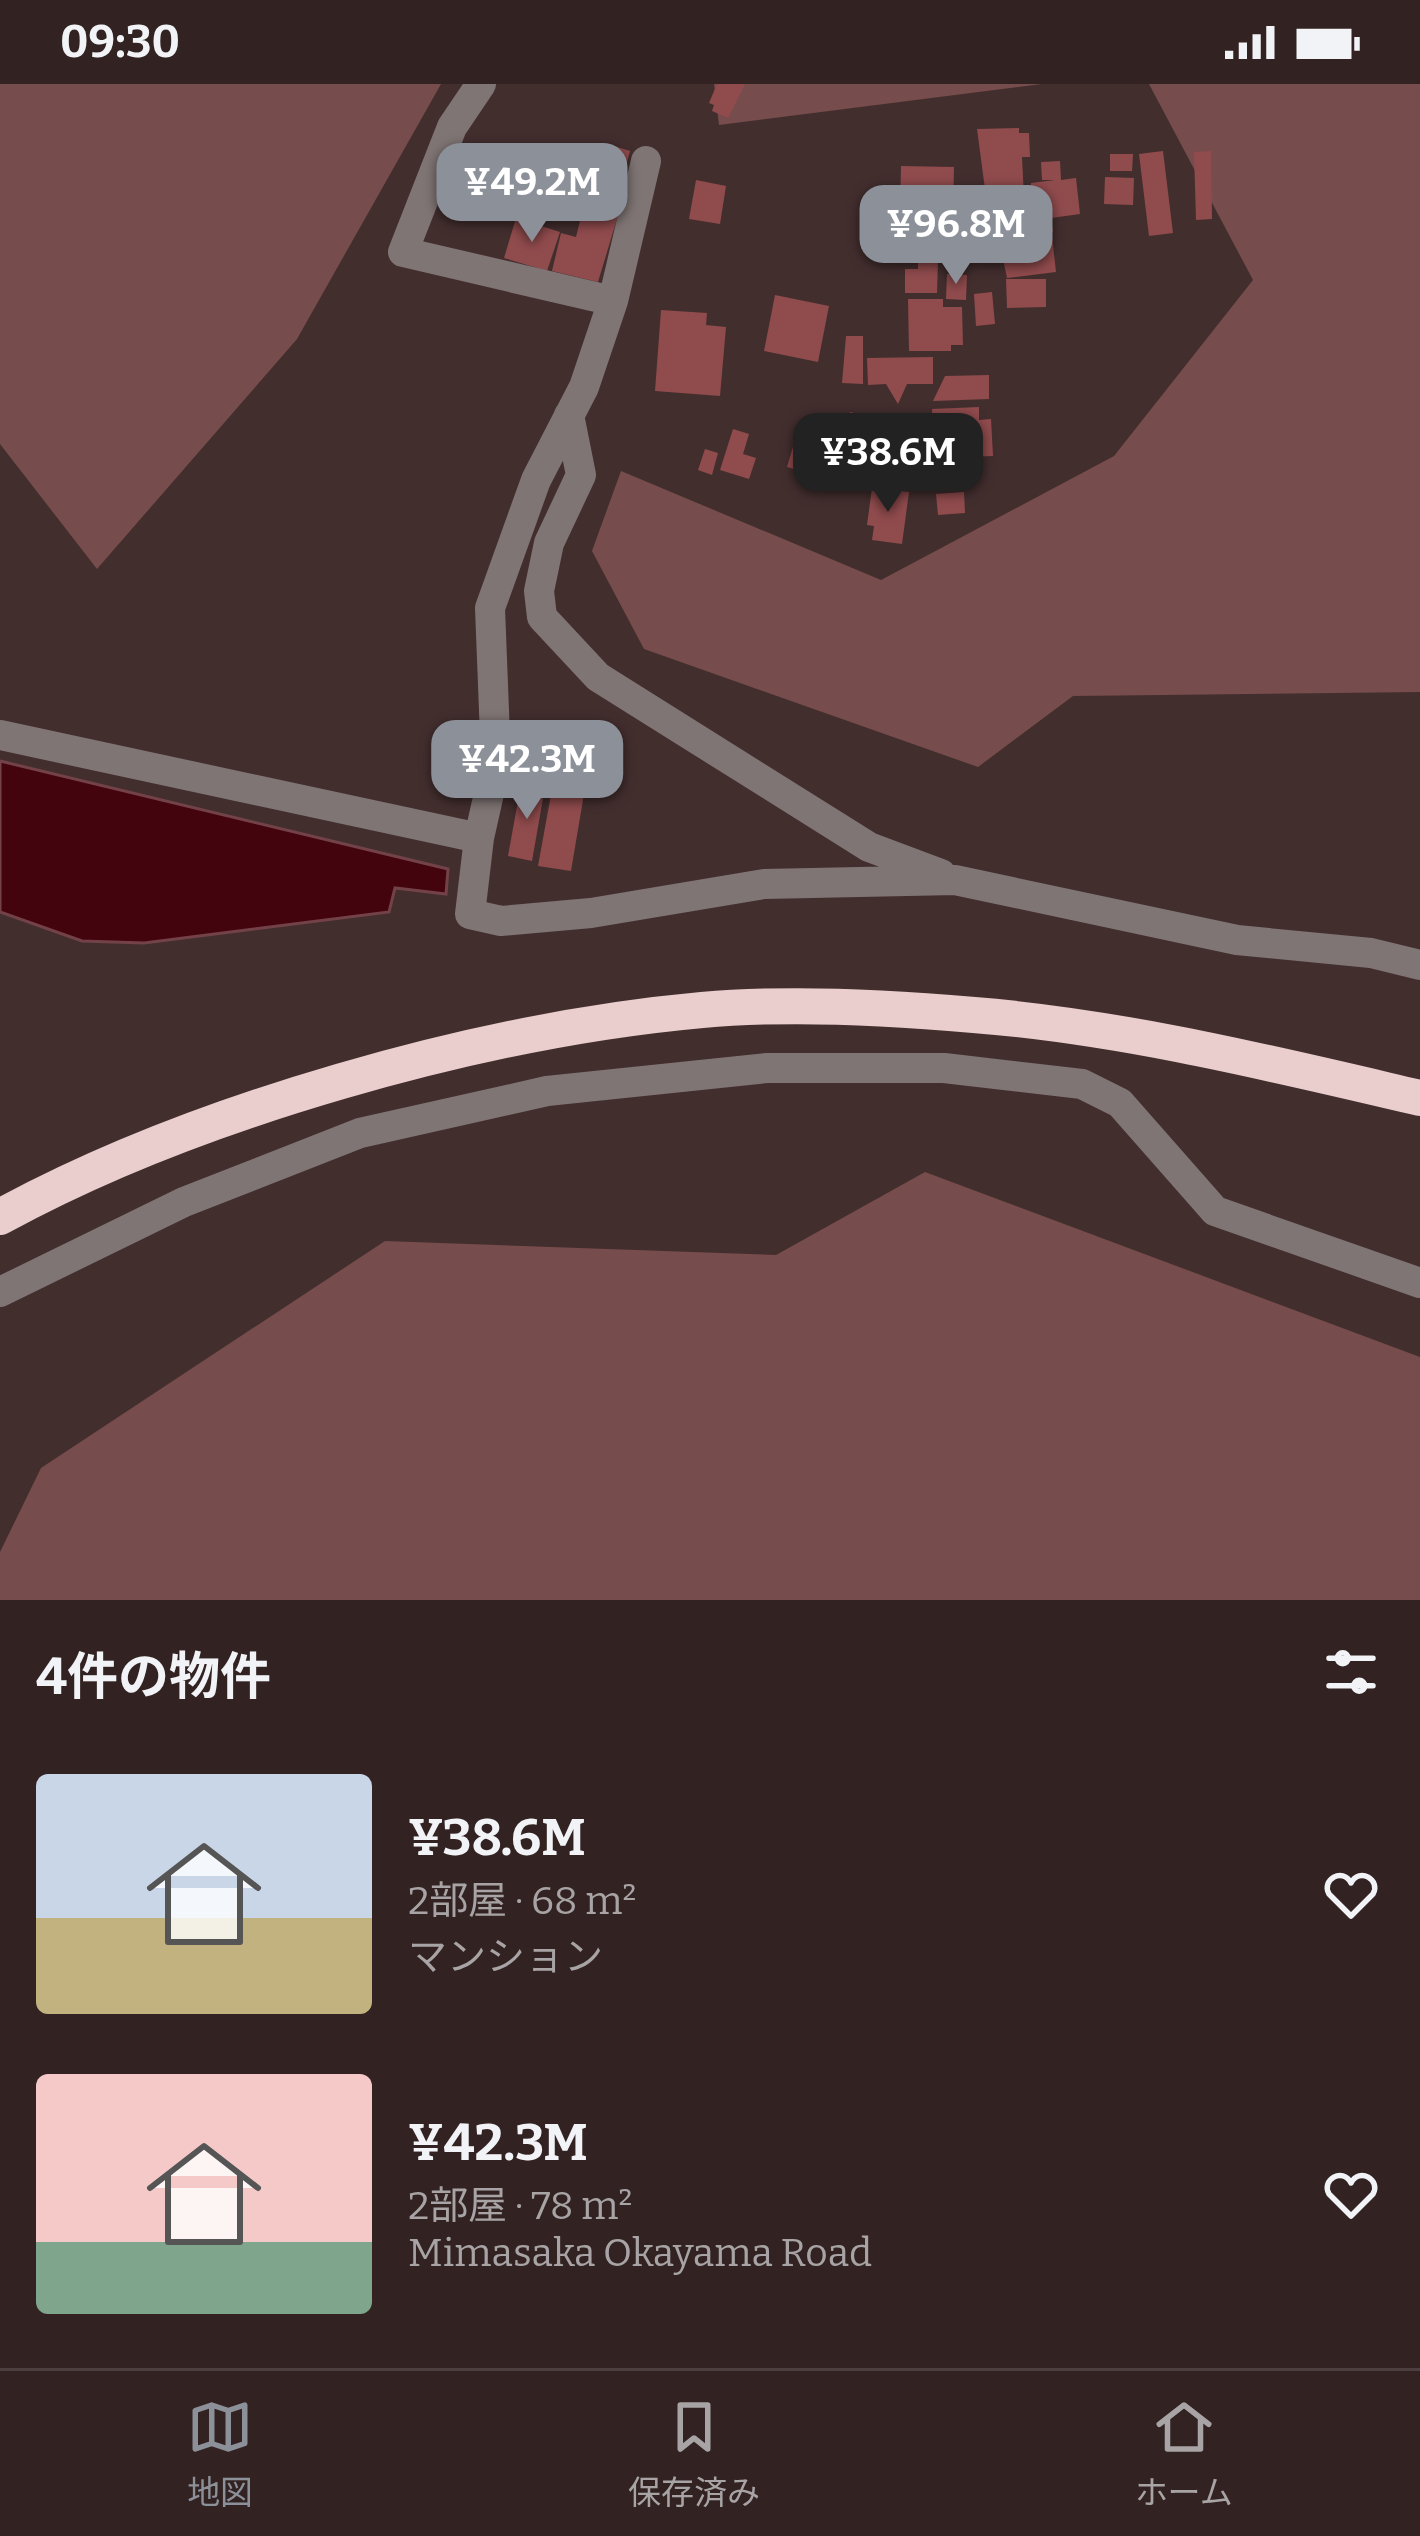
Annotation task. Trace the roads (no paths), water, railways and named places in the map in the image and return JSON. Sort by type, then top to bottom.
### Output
[{"type":"highway","points":[[0,1217],[166,1141],[302,1093],[545,1036],[702,1010],[850,1007],[978,1015],[1128,1036],[1420,1098]]},
{"type":"street","points":[[481,84],[452,127],[404,252],[613,301]]},
{"type":"street","points":[[646,161],[613,301],[569,415],[536,480],[490,608],[496,762],[479,838],[470,914],[501,921],[591,913],[764,884],[955,880]]},
{"type":"street","points":[[569,415],[581,475],[550,543],[538,592],[542,617],[598,677],[868,847],[955,880],[1237,940],[1371,953],[1420,965]]},
{"type":"street","points":[[0,735],[479,838]]},
{"type":"street","points":[[0,1292],[184,1202],[360,1133],[547,1091],[767,1068],[944,1068],[1082,1084],[1120,1103],[1215,1211],[1420,1283]]}]
